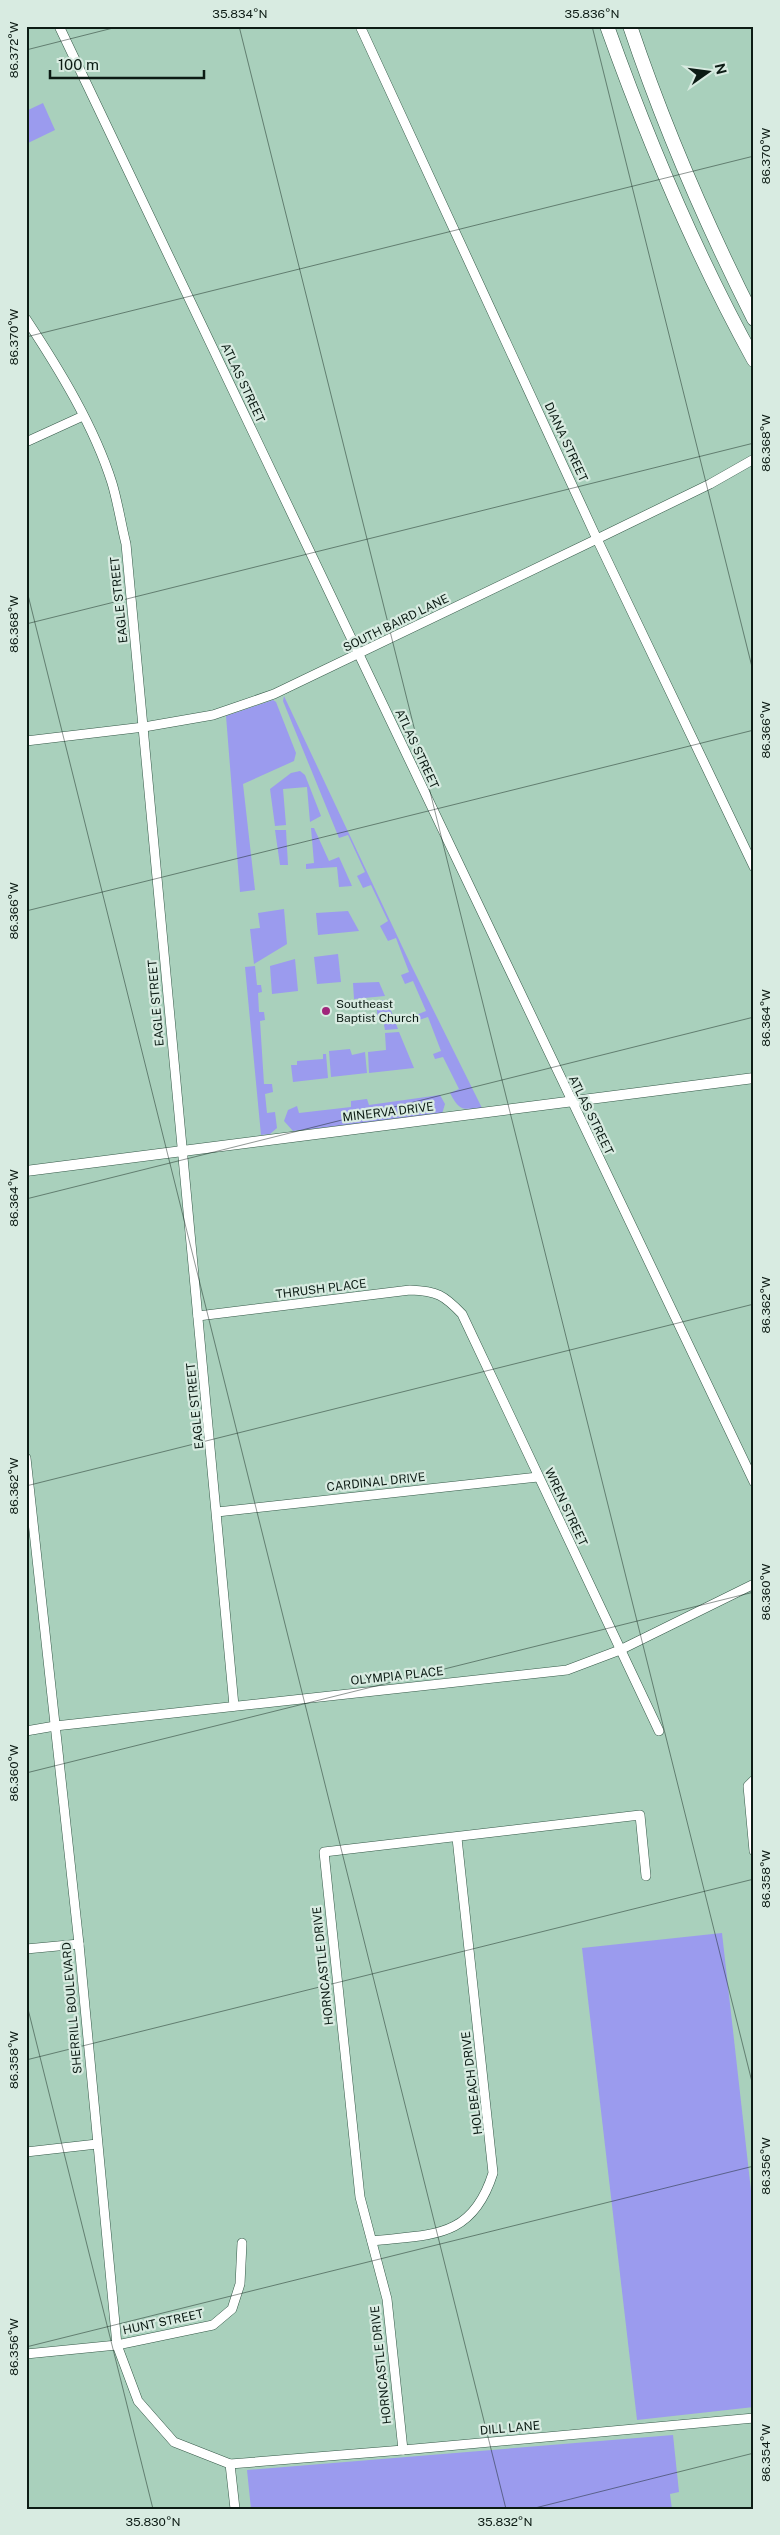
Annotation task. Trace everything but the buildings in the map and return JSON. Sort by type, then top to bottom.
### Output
[{"type":"main road","points":[[607,26],[640,117],[690,234],[754,360]]},
{"type":"main road","points":[[630,26],[679,158],[719,248],[754,319]]},
{"type":"street","name":"ATLAS STREET","points":[[59,26],[754,1482]]},
{"type":"street","name":"DIANA STREET","points":[[360,26],[597,539],[754,867]]},
{"type":"street","name":"EAGLE STREET","points":[[26,319],[48,352],[83,416],[112,483],[126,544],[234,1706]]},
{"type":"street","points":[[26,442],[83,416]]},
{"type":"street","name":"SOUTH BAIRD LANE","points":[[26,741],[144,727],[213,715],[274,694],[710,484],[754,459]]},
{"type":"street","name":"MINERVA DRIVE","points":[[26,1171],[754,1078]]},
{"type":"street","name":"THRUSH PLACE","points":[[198,1316],[410,1290],[429,1291],[446,1297]]},
{"type":"street","name":"WREN STREET","points":[[446,1297],[462,1314],[659,1731]]},
{"type":"street","name":"SHERRILL BOULEVARD","points":[[26,1458],[79,1944],[117,2345],[138,2401],[174,2442],[230,2464],[269,2462]]},
{"type":"street","name":"CARDINAL DRIVE","points":[[217,1512],[538,1477]]},
{"type":"street","name":"OLYMPIA PLACE","points":[[26,1731],[55,1726],[567,1670],[620,1650],[754,1584]]},
{"type":"street","points":[[754,1780],[748,1786],[754,1851]]},
{"type":"street","name":"HORNCASTLE DRIVE","points":[[403,2450],[387,2299],[360,2197],[324,1852],[640,1815],[646,1876]]},
{"type":"street","name":"HOLBEACH DRIVE","points":[[372,2241],[449,2230],[466,2220],[479,2207],[487,2192],[493,2174],[456,1838]]},
{"type":"street","points":[[26,1949],[79,1944]]},
{"type":"street","points":[[26,2152],[97,2144]]},
{"type":"street","name":"HUNT STREET","points":[[26,2354],[117,2345],[213,2324],[232,2309],[240,2284],[242,2244]]},
{"type":"street","name":"DILL LANE","points":[[269,2462],[754,2418]]},
{"type":"street","points":[[230,2464],[235,2509]]},
{"type":"shaded area","points":[[43,103],[55,130],[26,144],[26,111]]},
{"type":"shaded area","points":[[284,696],[410,963],[482,1108],[462,1108],[456,1104],[450,1093],[459,1089],[443,1057],[435,1059],[433,1054],[441,1051],[428,1017],[419,1020],[416,1015],[426,1011],[413,981],[405,984],[401,975],[409,972],[396,938],[388,941],[380,926],[388,921],[371,885],[363,888],[357,876],[365,872],[348,835],[339,838],[283,701]]},
{"type":"shaded area","points":[[273,700],[276,702],[296,753],[294,761],[243,784],[255,890],[240,892],[226,716]]},
{"type":"shaded area","points":[[300,771],[305,775],[321,816],[310,822],[307,787],[283,789],[286,825],[275,826],[270,789],[291,773]]},
{"type":"shaded area","points":[[311,828],[314,828],[329,861],[339,857],[352,886],[339,887],[337,867],[306,869],[306,864],[314,863]]},
{"type":"shaded area","points":[[275,830],[286,830],[288,865],[280,865]]},
{"type":"shaded area","points":[[284,909],[287,944],[254,964],[250,929],[260,928],[258,913]]},
{"type":"shaded area","points":[[348,911],[359,931],[318,935],[316,913]]},
{"type":"shaded area","points":[[338,954],[341,982],[317,984],[314,957]]},
{"type":"shaded area","points":[[295,959],[298,991],[272,994],[270,966]]},
{"type":"shaded area","points":[[255,966],[257,985],[261,985],[262,992],[258,993],[259,1012],[264,1012],[265,1020],[260,1021],[264,1084],[272,1084],[273,1092],[265,1094],[267,1113],[275,1112],[277,1128],[270,1134],[261,1135],[245,967]]},
{"type":"shaded area","points":[[379,982],[385,996],[354,999],[353,983]]},
{"type":"shaded area","points":[[387,1000],[398,1029],[385,1030],[383,1020],[378,1020],[376,1002],[355,1005],[355,1003]]},
{"type":"shaded area","points":[[399,1032],[414,1068],[369,1073],[368,1052],[386,1050],[385,1033]]},
{"type":"shaded area","points":[[350,1049],[352,1055],[365,1052],[367,1073],[331,1077],[329,1051]]},
{"type":"shaded area","points":[[323,1054],[326,1054],[328,1078],[293,1082],[291,1065],[297,1065],[297,1061],[323,1059]]},
{"type":"shaded area","points":[[440,1095],[445,1104],[442,1114],[293,1131],[284,1121],[288,1110],[297,1106],[299,1113],[351,1107],[351,1101],[367,1099],[369,1105]]},
{"type":"shaded area","points":[[722,1933],[754,2217],[754,2407],[637,2420],[582,1948]]},
{"type":"shaded area","points":[[673,2435],[679,2492],[670,2494],[672,2509],[251,2509],[247,2470]]},
{"type":"place","name":"Southeast Baptist Church","points":[[326,1011]]}]
